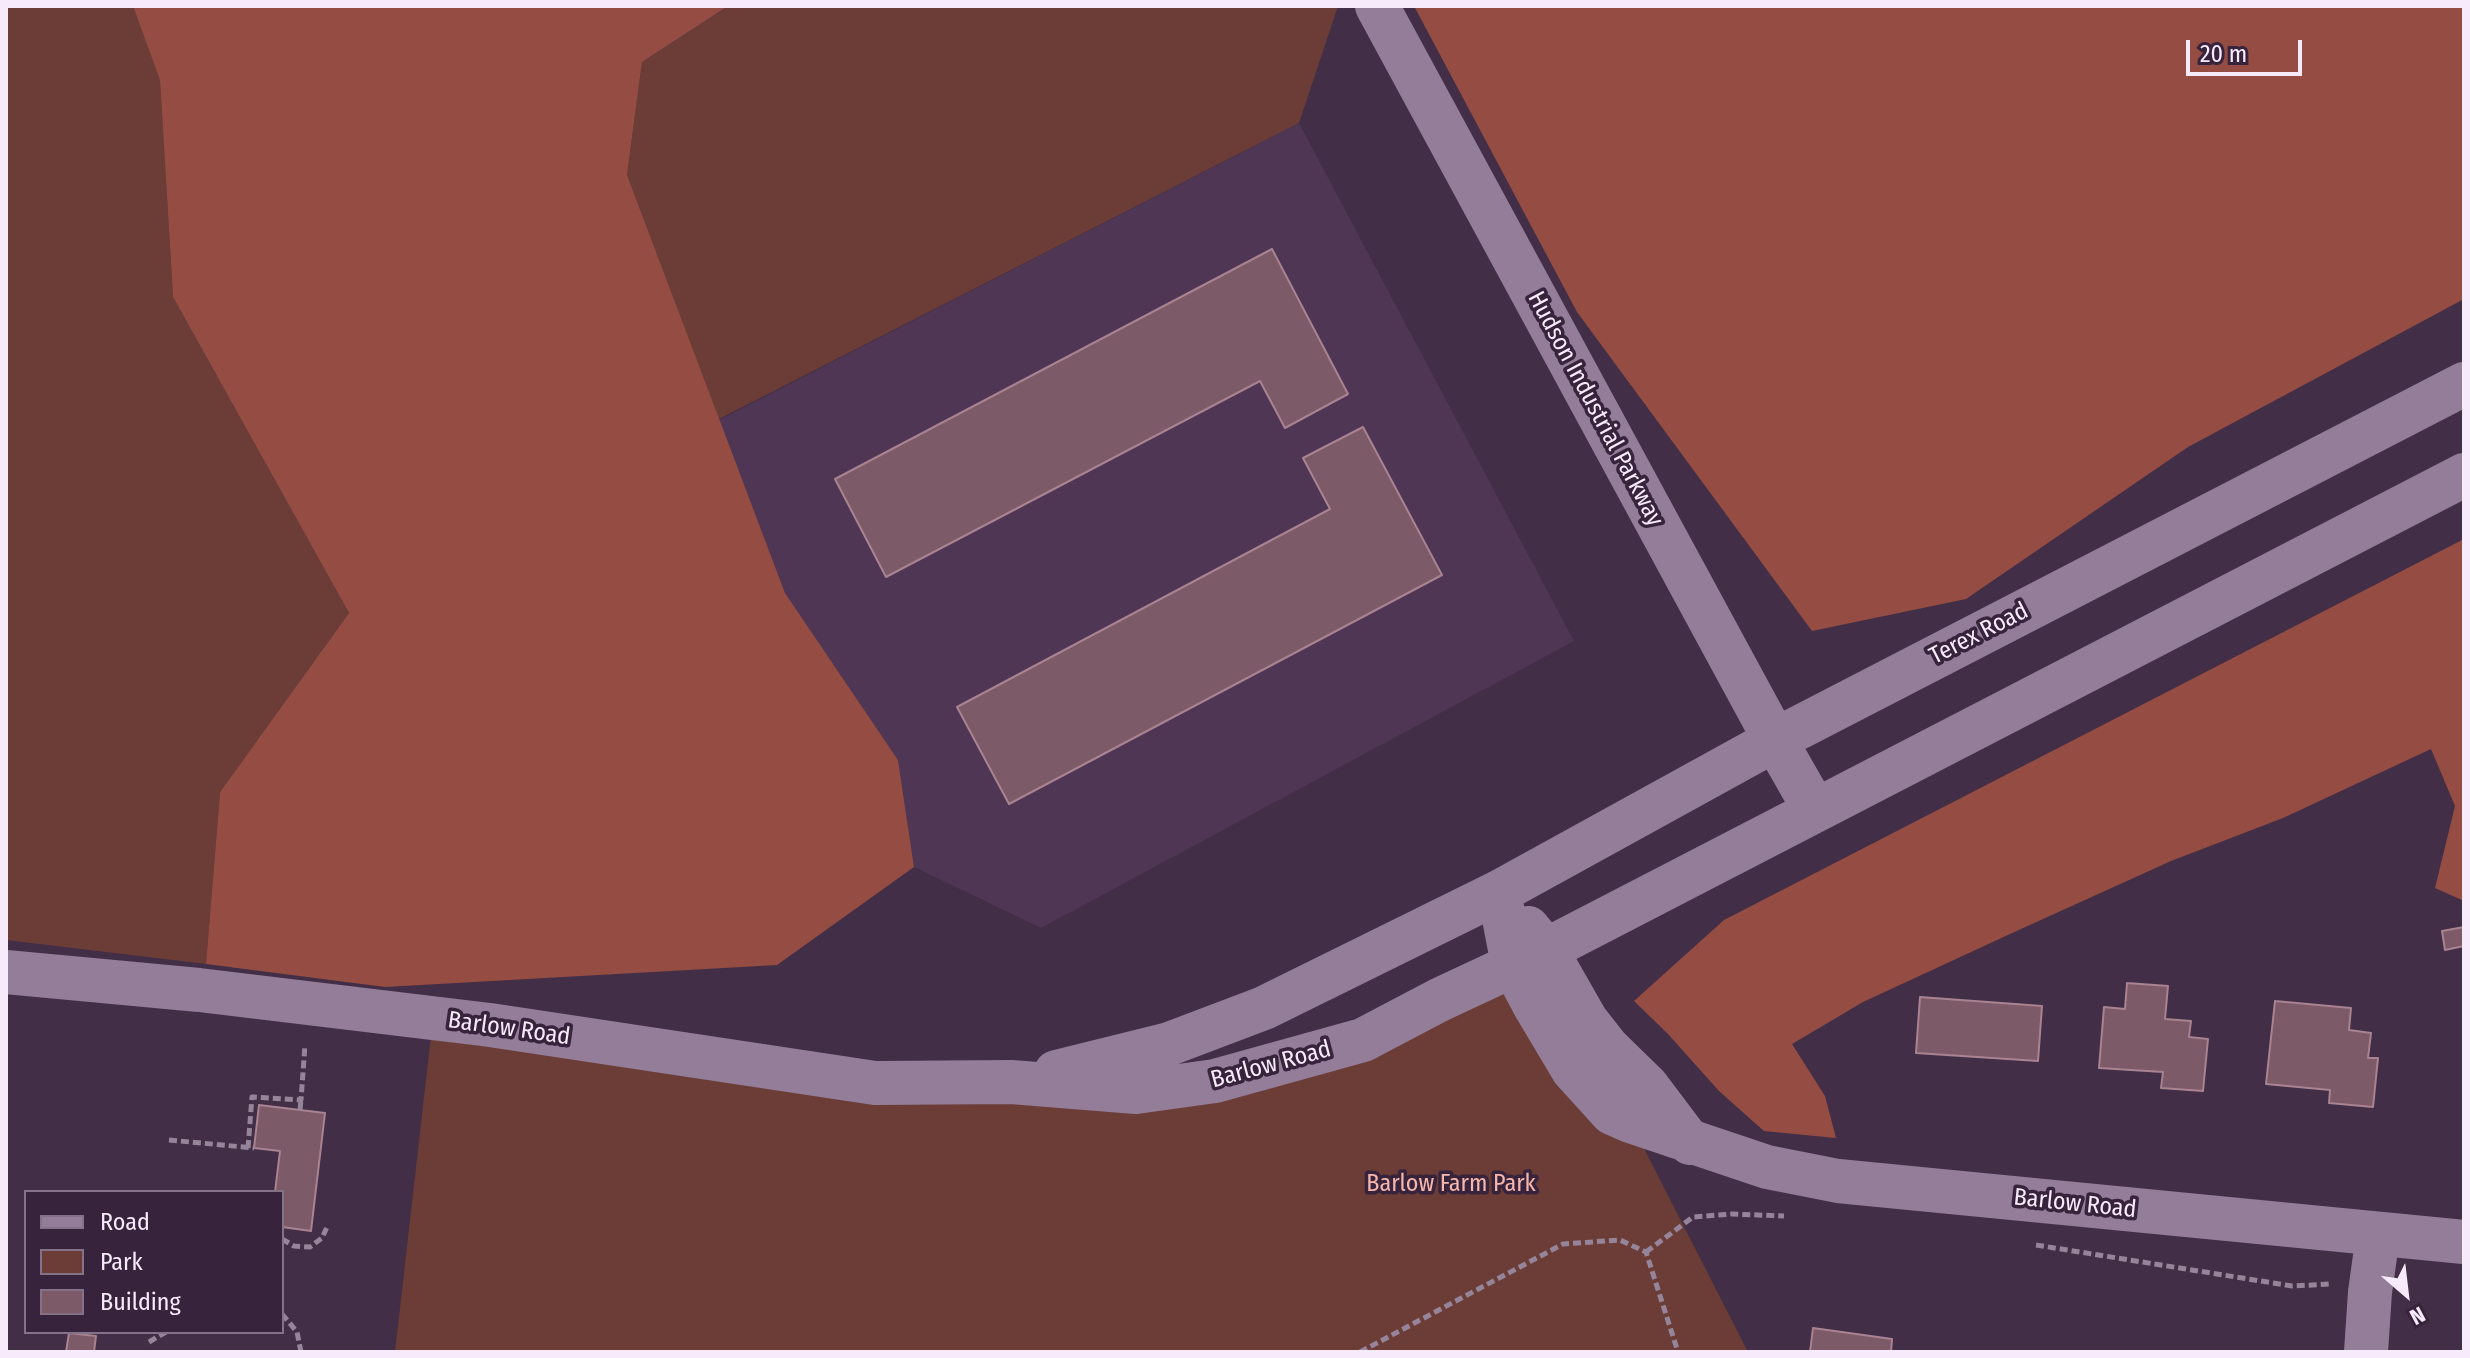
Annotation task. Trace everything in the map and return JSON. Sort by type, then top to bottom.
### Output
[{"type":"street","name":"Hudson Industrial Parkway","points":[[1377,6],[1815,810]]},
{"type":"street","name":"Terex Road","points":[[1499,892],[1775,740],[2464,384]]},
{"type":"street","points":[[1530,957],[2464,475]]},
{"type":"street","name":"Barlow Road","points":[[1011,1082],[1169,1044],[1264,1008],[1499,892],[1530,957],[1573,1070],[1612,1113],[1690,1143],[1767,1167],[1838,1181],[2464,1242]]},
{"type":"street","name":"Barlow Road","points":[[6,972],[199,990],[490,1025],[875,1083],[1011,1082],[1136,1092],[1215,1081],[1363,1040],[1530,957]]},
{"type":"street","points":[[2366,1352],[2378,1235]]},
{"type":"path","points":[[300,1110],[309,1003]]},
{"type":"path","points":[[169,1140],[251,1148],[252,1097],[301,1100]]},
{"type":"path","points":[[1646,1252],[1693,1217],[1732,1214],[1791,1216]]},
{"type":"path","points":[[284,1240],[294,1246],[310,1247],[322,1238],[327,1227]]},
{"type":"path","points":[[1360,1352],[1563,1244],[1620,1240],[1646,1252],[1678,1352]]},
{"type":"path","points":[[2025,1244],[2292,1286],[2372,1282]]},
{"type":"path","points":[[284,1316],[297,1332],[301,1352]]},
{"type":"path","points":[[149,1342],[163,1334]]},
{"type":"shaded area","points":[[133,6],[728,6],[642,62],[627,175],[785,593],[898,760],[914,867],[777,965],[385,987],[206,964],[220,792],[349,613],[173,297],[160,80]]},
{"type":"shaded area","points":[[1414,6],[2464,6],[2464,299],[2188,447],[1966,599],[1812,631],[1577,312]]},
{"type":"shaded area","points":[[1299,123],[1574,641],[1041,928],[914,867],[898,760],[785,593],[719,420]]},
{"type":"shaded area","points":[[2464,539],[2464,901],[2435,888],[2455,806],[2431,749],[2283,818],[2171,861],[2010,934],[1863,1002],[1792,1044],[1825,1096],[1836,1138],[1764,1131],[1719,1091],[1634,1001],[1724,920]]},
{"type":"green space","points":[[6,6],[133,6],[160,79],[173,297],[349,613],[220,792],[206,964],[6,940]]},
{"type":"green space","points":[[728,6],[1338,6],[1299,123],[719,419],[627,175],[642,62]]},
{"type":"green space","name":"Barlow Farm Park","points":[[1513,965],[1630,1121],[1748,1352],[395,1352],[431,1036],[1143,1102]]},
{"type":"building","points":[[1272,249],[1348,394],[1285,428],[1260,381],[886,577],[835,479]]},
{"type":"building","points":[[1363,427],[1442,575],[1009,804],[957,707],[1330,509],[1303,458]]},
{"type":"building","points":[[2464,927],[2464,946],[2445,950],[2442,931]]},
{"type":"building","points":[[2127,983],[2168,986],[2165,1019],[2191,1021],[2189,1037],[2208,1039],[2203,1091],[2161,1088],[2163,1072],[2099,1068],[2104,1007],[2125,1009]]},
{"type":"building","points":[[1920,997],[2042,1006],[2038,1061],[1916,1053]]},
{"type":"building","points":[[2275,1001],[2351,1008],[2349,1030],[2371,1033],[2368,1058],[2378,1058],[2373,1107],[2329,1103],[2330,1090],[2266,1084]]},
{"type":"building","points":[[259,1105],[325,1113],[311,1231],[284,1227],[284,1190],[275,1190],[280,1151],[254,1148]]},
{"type":"building","points":[[1813,1328],[1892,1339],[1891,1352],[1810,1352]]},
{"type":"building","points":[[69,1334],[96,1336],[94,1352],[66,1352]]}]
